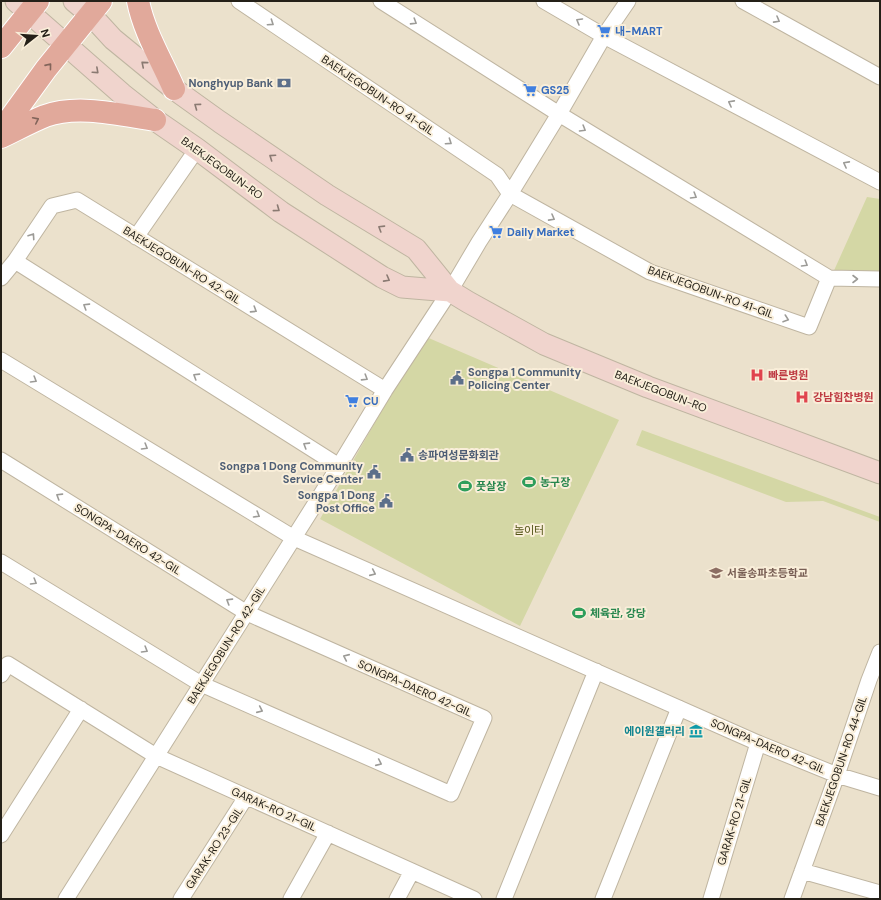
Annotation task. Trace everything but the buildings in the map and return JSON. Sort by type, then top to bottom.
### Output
[{"type":"main road","name":"BAEKJEGOBUN-RO","points":[[74,1],[96,8],[113,39],[174,89],[328,195],[416,250],[450,291],[544,344],[641,384],[880,473]]},
{"type":"main road","points":[[138,1],[149,34],[174,89]]},
{"type":"main road","name":"BAEKJEGOBUN-RO","points":[[28,5],[67,44],[122,94],[154,120],[197,149],[281,212],[382,277],[402,287],[450,291]]},
{"type":"main road","points":[[1,47],[28,5]]},
{"type":"main road","points":[[1,131],[46,69],[96,8]]},
{"type":"main road","points":[[1,137],[46,116],[71,111],[94,112],[154,120]]},
{"type":"street","name":"BAEKJEGOBUN-RO 41-GIL","points":[[239,1],[497,175],[510,194],[650,272],[809,327],[829,278]]},
{"type":"street","points":[[381,1],[559,114],[829,278],[880,279]]},
{"type":"street","points":[[544,1],[604,36],[880,182]]},
{"type":"street","points":[[450,291],[559,114],[604,36],[628,1]]},
{"type":"street","points":[[742,1],[880,77]]},
{"type":"street","points":[[136,237],[197,149]]},
{"type":"street","name":"BAEKJEGOBUN-RO 42-GIL","points":[[1,278],[15,261],[52,206],[77,200],[385,390]]},
{"type":"street","points":[[15,261],[339,466]]},
{"type":"street","name":"BAEKJEGOBUN-RO 42-GIL","points":[[66,899],[247,613],[385,390],[450,291]]},
{"type":"street","name":"SONGPA-DAERO 42-GIL","points":[[1,360],[294,538],[758,743],[837,776],[880,788]]},
{"type":"street","name":"SONGPA-DAERO 42-GIL","points":[[1,460],[247,613],[484,718],[451,794],[202,684],[1,562]]},
{"type":"street","name":"BAEKJEGOBUN-RO 44-GIL","points":[[792,899],[837,776],[875,681],[880,652]]},
{"type":"street","name":"GARAK-RO 21-GIL","points":[[1,675],[8,664],[156,756],[474,899]]},
{"type":"street","points":[[504,899],[596,671]]},
{"type":"street","points":[[602,899],[680,708]]},
{"type":"street","points":[[1,835],[81,709]]},
{"type":"street","name":"GARAK-RO 21-GIL","points":[[711,899],[758,743]]},
{"type":"street","name":"GARAK-RO 23-GIL","points":[[181,899],[246,796]]},
{"type":"street","points":[[291,899],[328,833]]},
{"type":"street","points":[[396,899],[412,871]]},
{"type":"street","points":[[802,871],[880,894]]},
{"type":"green space","points":[[867,197],[880,199],[880,276],[832,275]]},
{"type":"green space","name":"놀이터","points":[[424,336],[619,420],[520,626],[320,519]]},
{"type":"green space","points":[[642,430],[880,517],[880,522],[823,501],[786,502],[636,445]]},
{"type":"place","name":"내-MART","points":[[604,31]]},
{"type":"place","name":"Nonghyup Bank","points":[[284,83]]},
{"type":"place","name":"GS25","points":[[530,90]]},
{"type":"place","name":"Daily Market","points":[[496,232]]},
{"type":"place","name":"빠른병원","points":[[757,375]]},
{"type":"place","name":"Songpa 1 Community Policing Center","points":[[457,378]]},
{"type":"place","name":"강남힘찬병원","points":[[802,397]]},
{"type":"place","name":"CU","points":[[352,401]]},
{"type":"place","name":"송파여성문화회관","points":[[407,455]]},
{"type":"place","name":"Songpa 1 Dong Community Service Center","points":[[374,472]]},
{"type":"place","name":"농구장","points":[[529,482]]},
{"type":"place","name":"풋살장","points":[[465,486]]},
{"type":"place","name":"Songpa 1 Dong Post Office","points":[[386,501]]},
{"type":"place","name":"서울송파초등학교","points":[[716,573]]},
{"type":"place","name":"체육관, 강당","points":[[579,613]]},
{"type":"place","name":"에이원갤러리","points":[[696,731]]}]
